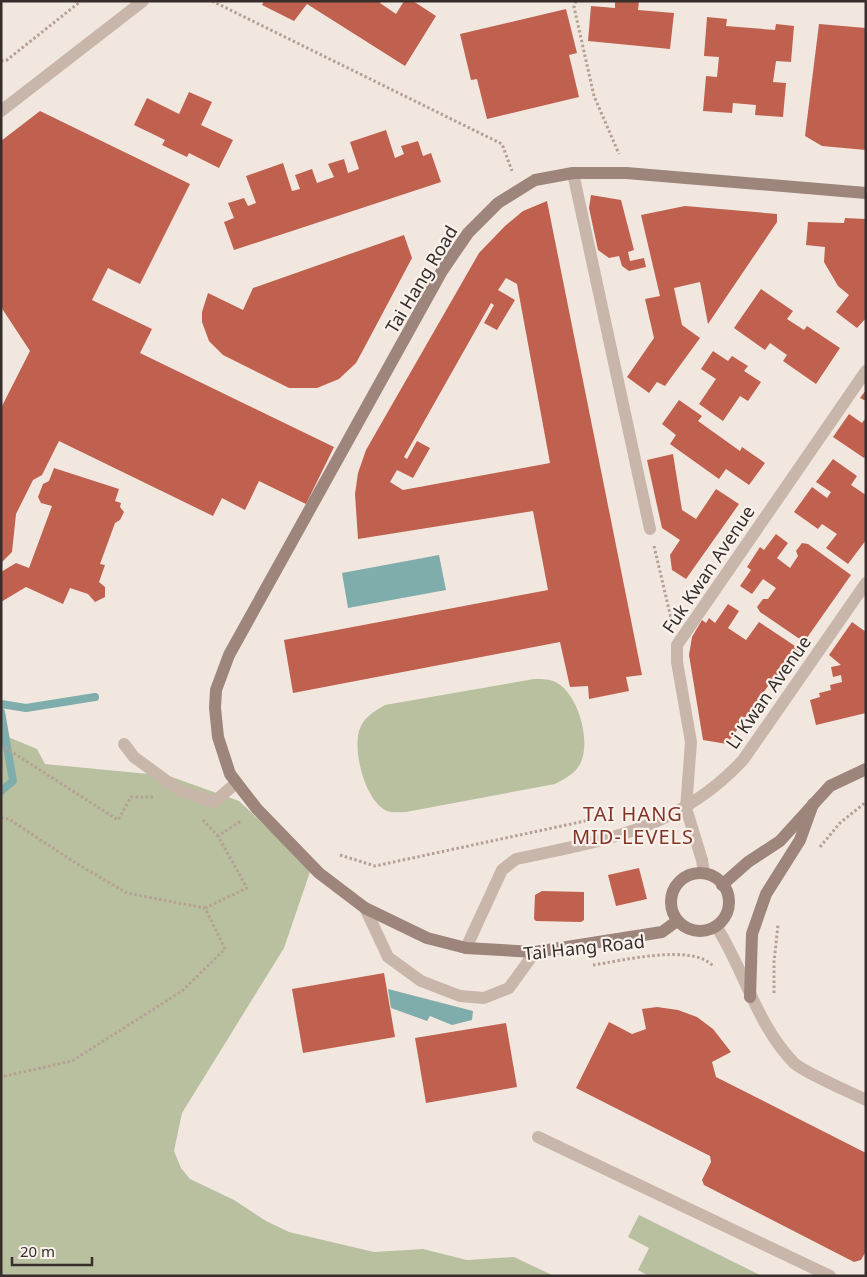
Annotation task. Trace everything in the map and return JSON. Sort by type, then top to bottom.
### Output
[{"type":"main road","name":"Tai Hang Road","points":[[677,922],[662,932],[535,952],[466,948],[427,938],[365,908],[319,874],[236,784],[218,737],[215,708],[216,690],[229,655],[442,271],[468,233],[498,203],[535,180],[573,173],[657,175],[866,193]]},
{"type":"main road","points":[[722,885],[748,862],[780,841],[830,786],[866,769]]},
{"type":"main road","points":[[750,996],[752,934],[766,894],[800,840],[813,804]]},
{"type":"main road","points":[[704,873],[716,878],[726,889],[729,902],[725,916],[716,926],[702,932],[689,930],[677,922],[671,909],[671,895],[678,882],[690,875],[704,873]]},
{"type":"street","points":[[1,111],[143,1]]},
{"type":"street","points":[[573,173],[650,529]]},
{"type":"street","name":"Fuk Kwan Avenue","points":[[704,873],[702,860],[686,808],[691,742],[677,662],[676,645],[866,371]]},
{"type":"street","name":"Li Kwan Avenue","points":[[466,948],[502,870],[516,859],[639,830],[686,808],[726,778],[743,760],[866,583]]},
{"type":"street","points":[[124,744],[134,757],[179,790],[214,802],[236,784]]},
{"type":"street","points":[[365,908],[388,957],[421,981],[460,996],[484,998],[509,988],[535,952]]},
{"type":"street","points":[[716,926],[726,942],[768,1031],[795,1064],[866,1100]]},
{"type":"street","points":[[538,1138],[830,1276]]},
{"type":"path","points":[[1,61],[7,60],[82,1]]},
{"type":"path","points":[[212,1],[502,144],[512,171]]},
{"type":"path","points":[[576,1],[574,7],[594,96],[620,157]]},
{"type":"path","points":[[650,529],[672,626]]},
{"type":"path","points":[[1,745],[118,820],[131,797],[157,797]]},
{"type":"path","points":[[223,796],[246,827]]},
{"type":"path","points":[[818,851],[840,823],[866,802]]},
{"type":"path","points":[[1,818],[9,819],[74,862],[127,893],[205,908],[247,888],[218,836],[200,817]]},
{"type":"path","points":[[340,855],[376,866],[600,818]]},
{"type":"path","points":[[218,836],[241,821]]},
{"type":"path","points":[[1,1077],[72,1061],[182,991],[225,949],[205,908]]},
{"type":"path","points":[[775,998],[773,988],[774,962],[779,920]]},
{"type":"path","name":"Tai Hang Road","points":[[591,966],[672,954]]},
{"type":"green space","points":[[534,679],[551,680],[562,686],[576,706],[584,732],[584,745],[583,756],[579,766],[571,774],[555,784],[406,812],[387,811],[379,806],[372,797],[362,775],[358,751],[359,731],[366,718],[385,705]]},
{"type":"green space","points":[[1,734],[37,749],[45,764],[169,776],[239,801],[311,869],[284,948],[182,1113],[174,1151],[181,1168],[190,1179],[234,1200],[266,1221],[289,1232],[374,1252],[423,1249],[467,1260],[514,1257],[554,1276],[1,1276]]},
{"type":"green space","points":[[639,1215],[762,1276],[649,1276],[638,1270],[649,1248],[628,1237]]},
{"type":"water","points":[[439,555],[446,590],[348,608],[342,573]]},
{"type":"water","points":[[388,989],[473,1011],[472,1020],[452,1025],[430,1016],[427,1021],[391,1008]]},
{"type":"building","points":[[264,1],[381,1],[380,3],[396,14],[404,1],[413,1],[436,16],[405,66],[307,4],[294,21],[262,5]]},
{"type":"building","points":[[615,1],[639,1],[638,10],[674,13],[670,49],[588,41],[591,6],[615,8]]},
{"type":"building","points":[[566,9],[577,53],[569,55],[579,97],[487,119],[477,79],[471,80],[460,34]]},
{"type":"building","points":[[707,17],[727,19],[726,26],[775,30],[776,24],[794,26],[791,62],[776,61],[773,82],[786,83],[783,117],[755,115],[756,105],[733,103],[732,113],[703,111],[706,76],[717,77],[719,57],[704,56]]},
{"type":"building","points":[[819,24],[866,28],[866,150],[822,146],[805,136]]},
{"type":"building","points":[[189,92],[212,102],[201,125],[233,140],[219,168],[189,153],[187,157],[162,145],[165,140],[134,125],[147,98],[179,114]]},
{"type":"building","points":[[40,111],[190,184],[140,284],[108,268],[92,300],[152,329],[140,353],[334,447],[306,504],[259,481],[245,510],[222,498],[213,516],[59,441],[42,475],[33,480],[16,514],[12,552],[1,563],[1,408],[30,351],[1,307],[1,141]]},
{"type":"building","points":[[386,130],[395,158],[404,154],[401,146],[418,141],[423,156],[431,153],[441,182],[234,250],[224,222],[234,218],[228,203],[244,198],[248,206],[256,203],[246,176],[283,163],[292,191],[300,189],[295,175],[312,169],[317,183],[334,177],[328,164],[344,159],[348,173],[359,169],[350,142]]},
{"type":"building","points":[[591,195],[621,200],[634,250],[628,252],[630,261],[644,258],[646,267],[629,271],[622,266],[619,256],[609,258],[598,250],[589,208]]},
{"type":"building","points":[[547,201],[642,675],[626,677],[629,691],[589,699],[588,686],[570,687],[560,642],[293,693],[284,640],[548,590],[533,511],[358,539],[355,494],[358,473],[366,450],[479,253],[505,226],[523,211]],"holes":[[[506,278],[517,284],[550,463],[403,490],[390,482],[397,470],[413,478],[430,448],[417,441],[407,459],[404,457],[491,303],[494,305],[484,323],[497,330],[515,300],[498,290]]]},
{"type":"building","points":[[685,206],[777,214],[777,222],[708,324],[700,282],[674,288],[682,325],[700,338],[665,386],[657,382],[649,393],[627,377],[654,338],[645,299],[660,296],[641,215]]},
{"type":"building","points":[[845,218],[866,219],[866,318],[857,328],[836,312],[849,295],[838,286],[824,262],[825,247],[806,245],[808,222],[844,223]]},
{"type":"building","points":[[404,235],[412,258],[356,363],[339,379],[317,388],[289,388],[223,355],[209,341],[202,322],[202,312],[208,293],[243,310],[253,288]]},
{"type":"building","points":[[761,289],[793,311],[787,319],[804,330],[807,326],[840,348],[816,384],[783,361],[787,355],[770,343],[765,350],[734,328]]},
{"type":"building","points":[[713,351],[728,361],[732,356],[748,366],[744,371],[761,382],[748,401],[740,396],[723,421],[699,404],[716,379],[701,369]]},
{"type":"building","points":[[866,390],[866,401],[860,398]]},
{"type":"building","points":[[679,400],[702,416],[698,421],[740,451],[742,447],[765,463],[749,485],[726,469],[719,479],[670,444],[676,435],[662,424]]},
{"type":"building","points":[[849,414],[862,423],[864,420],[866,421],[866,455],[864,458],[833,437]]},
{"type":"building","points":[[673,454],[682,510],[696,519],[716,489],[739,504],[686,579],[672,570],[670,555],[680,540],[662,528],[647,460]]},
{"type":"building","points":[[833,459],[857,476],[851,485],[866,495],[866,540],[848,564],[826,548],[837,534],[822,524],[818,529],[794,512],[812,487],[827,498],[831,492],[816,482]]},
{"type":"building","points":[[54,468],[119,489],[115,501],[121,503],[120,507],[124,512],[120,520],[115,523],[100,564],[105,565],[99,582],[105,587],[105,597],[95,602],[88,594],[70,588],[63,604],[26,587],[1,602],[1,572],[16,563],[29,568],[52,506],[41,503],[38,497],[43,484],[49,481]]},
{"type":"building","points":[[776,534],[788,543],[777,558],[790,568],[798,556],[796,551],[802,543],[808,544],[851,575],[804,642],[760,612],[757,607],[763,599],[768,599],[776,588],[763,579],[752,594],[740,586],[751,570],[747,567],[760,547],[764,550]]},
{"type":"building","points":[[728,604],[739,611],[728,628],[746,640],[759,622],[801,650],[781,680],[775,676],[727,744],[703,740],[689,655],[692,637],[702,620],[706,623],[709,618],[715,623]]},
{"type":"building","points":[[852,622],[866,632],[866,713],[816,725],[810,700],[820,697],[819,693],[831,690],[830,685],[842,682],[841,675],[833,677],[831,667],[841,665],[829,655]]},
{"type":"building","points":[[639,868],[647,899],[616,906],[608,875]]},
{"type":"building","points":[[542,891],[584,892],[584,920],[581,922],[536,921],[534,919],[535,895]]},
{"type":"building","points":[[384,973],[395,1037],[303,1053],[292,989]]},
{"type":"building","points":[[657,1007],[678,1010],[697,1017],[713,1029],[731,1052],[712,1062],[716,1077],[866,1153],[866,1251],[861,1260],[854,1262],[704,1185],[702,1180],[711,1162],[710,1156],[576,1088],[609,1022],[632,1034],[646,1029],[642,1009]]},
{"type":"building","points":[[506,1023],[517,1087],[426,1103],[415,1038]]},
{"type":"waterway","points":[[1,704],[26,708],[95,697]]},
{"type":"waterway","points":[[1,712],[13,781],[1,791]]},
{"type":"district","name":"TAI HANG MID-LEVELS","points":[[633,824]]}]
